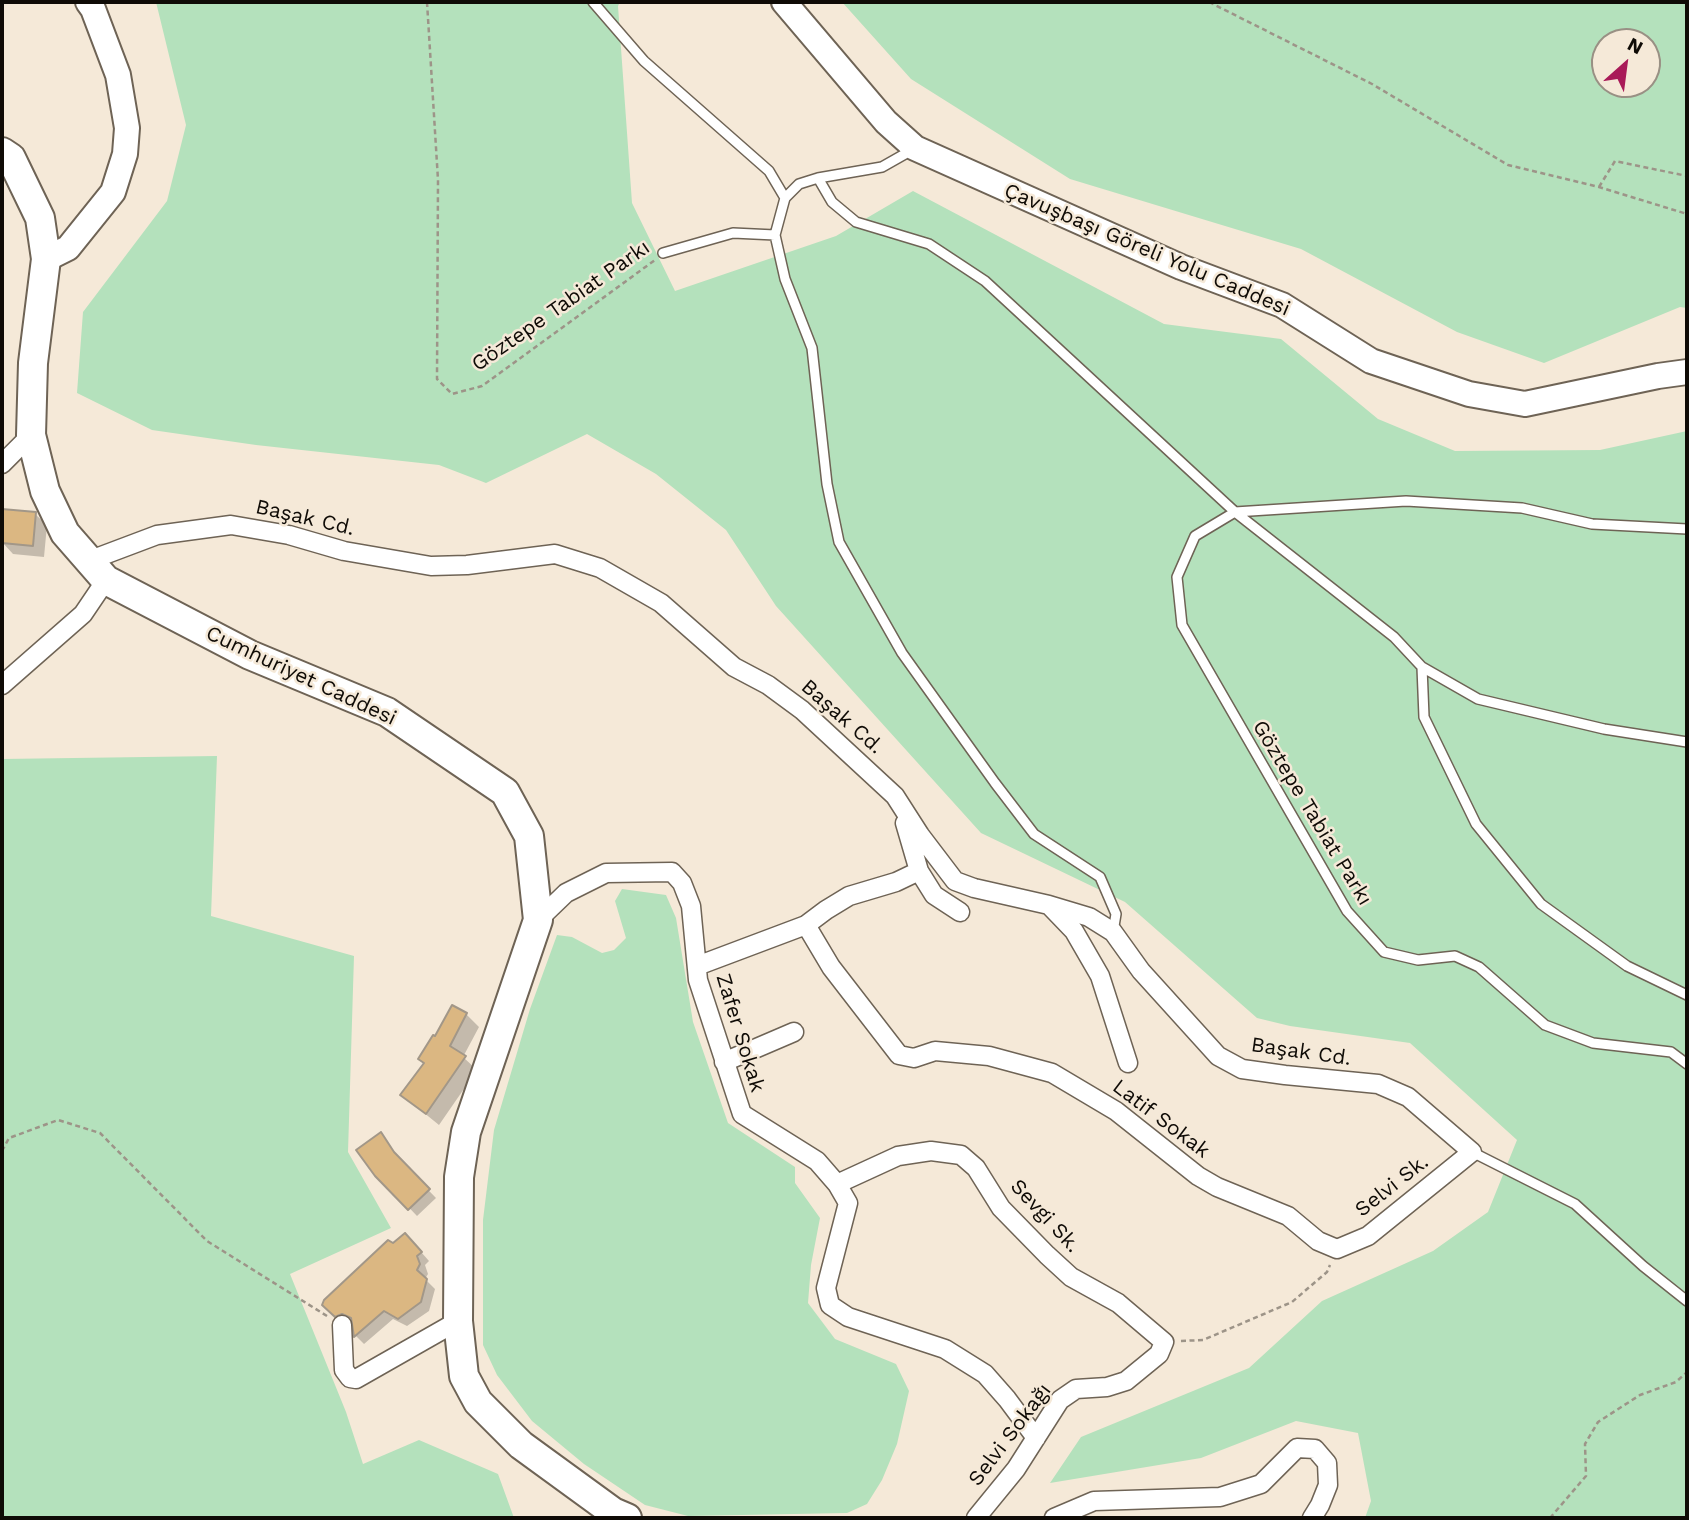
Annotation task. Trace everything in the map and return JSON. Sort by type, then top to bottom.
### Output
[{"type":"main road","points":[[46,259],[68,248],[113,192],[125,154],[127,128],[118,75],[88,2]]},
{"type":"main road","name":"Çavuşbaşı Göreli Yolu Caddesi","points":[[784,2],[886,121],[915,148],[1181,267],[1282,305],[1371,360],[1469,394],[1525,404],[1687,372]]},
{"type":"main road","name":"Cumhuriyet Caddesi","points":[[2,152],[11,158],[40,218],[46,259],[33,363],[31,435],[45,491],[65,533],[97,571],[250,655],[387,712],[505,792],[529,836],[538,920],[466,1132],[459,1177],[458,1321],[464,1376],[478,1402],[520,1445],[613,1512],[627,1518]]},
{"type":"street","points":[[2,464],[31,435]]},
{"type":"street","name":"Başak Cd.","points":[[97,571],[157,535],[231,525],[289,535],[344,551],[431,566],[467,565],[555,554],[600,568],[661,603],[734,667],[768,685],[802,710],[895,796],[920,835],[956,881],[1089,917],[1113,932],[1141,971],[1218,1056],[1242,1069],[1378,1084],[1408,1097],[1472,1152]]},
{"type":"street","points":[[2,685],[83,614],[97,571]]},
{"type":"street","points":[[895,796],[919,871],[934,895],[960,912]]},
{"type":"street","points":[[697,966],[806,925],[849,896],[896,882],[919,871]]},
{"type":"street","name":"Zafer Sokak","points":[[538,920],[566,893],[606,873],[672,872],[682,883],[691,906],[698,980],[742,1114],[817,1161],[837,1184],[848,1203],[826,1288],[830,1305],[848,1317],[945,1349],[985,1374],[1036,1438]]},
{"type":"street","points":[[1049,905],[1074,931],[1100,976],[1128,1063]]},
{"type":"street","name":"Latif Sokak","points":[[806,925],[831,967],[899,1055],[914,1058],[934,1051],[989,1056],[1052,1073],[1116,1111],[1217,1187],[1288,1216],[1318,1241],[1337,1249]]},
{"type":"street","points":[[724,1062],[794,1032]]},
{"type":"street","name":"Sevgi Sk.","points":[[837,1184],[898,1156],[931,1151],[961,1155],[976,1168],[1001,1208],[1046,1255],[1071,1277],[1118,1303],[1161,1348]]},
{"type":"street","name":"Selvi Sk.","points":[[1337,1249],[1368,1236],[1472,1152]]},
{"type":"street","points":[[342,1325],[344,1370],[350,1378],[356,1379],[458,1321]]},
{"type":"street","name":"Selvi Sokağı","points":[[976,1518],[1016,1469],[1060,1400],[1076,1389],[1107,1387],[1126,1381],[1161,1348]]},
{"type":"street","points":[[1054,1518],[1094,1501],[1220,1497],[1261,1484],[1297,1448],[1315,1449],[1327,1463],[1328,1485],[1312,1518]]},
{"type":"lane","points":[[593,2],[644,61],[769,171],[785,198]]},
{"type":"lane","points":[[915,148],[881,167],[799,184],[785,198],[775,235],[785,279],[812,348],[827,484],[839,542],[902,653],[1034,834],[1100,877],[1116,914],[1113,932]]},
{"type":"lane","points":[[818,178],[832,202],[856,222],[929,243],[985,281],[1235,512],[1394,637],[1422,667],[1478,699],[1604,729],[1687,742]]},
{"type":"lane","name":"Göztepe Tabiat Parkı","points":[[663,254],[733,233],[775,235]]},
{"type":"lane","name":"Göztepe Tabiat Parkı","points":[[1687,529],[1592,524],[1522,508],[1406,501],[1235,512],[1195,536],[1177,577],[1182,625],[1347,911],[1384,951],[1418,960],[1455,956],[1479,967],[1545,1025],[1593,1043],[1671,1052],[1687,1064]]},
{"type":"lane","points":[[1422,667],[1424,717],[1476,824],[1541,904],[1627,966],[1687,995]]},
{"type":"lane","points":[[1472,1152],[1575,1204],[1643,1266],[1687,1301]]},
{"type":"path","name":"Göztepe Tabiat Parkı","points":[[426,2],[438,180],[437,379],[452,394],[482,386],[663,254]]},
{"type":"path","points":[[1209,2],[1372,84],[1508,165],[1599,187],[1687,214]]},
{"type":"path","points":[[1599,187],[1615,161],[1687,176]]},
{"type":"path","points":[[2,1151],[9,1138],[58,1120],[100,1133],[207,1241],[342,1325]]},
{"type":"path","points":[[1161,1348],[1203,1340],[1292,1302],[1327,1272],[1337,1249]]},
{"type":"path","points":[[1550,1518],[1586,1476],[1584,1444],[1598,1422],[1640,1395],[1676,1382],[1687,1372]]},
{"type":"green space","points":[[156,2],[620,2],[618,6],[632,203],[675,291],[836,236],[913,191],[1164,324],[1281,339],[1378,419],[1455,451],[1600,450],[1687,431],[1687,1518],[1365,1518],[1371,1501],[1358,1433],[1296,1421],[1201,1458],[1050,1483],[1081,1437],[1249,1368],[1322,1301],[1433,1251],[1488,1212],[1517,1140],[1410,1043],[1290,1026],[1257,1018],[1125,902],[981,833],[776,606],[726,530],[656,474],[587,434],[486,483],[439,465],[256,445],[152,430],[77,393],[83,312],[167,201],[186,125]]},
{"type":"green space","points":[[842,2],[1687,2],[1687,308],[1680,307],[1544,363],[1457,332],[1301,249],[1070,179],[911,79]]},
{"type":"green space","points":[[217,756],[211,916],[354,956],[348,1152],[391,1228],[290,1274],[346,1412],[363,1464],[419,1440],[498,1474],[514,1518],[2,1518],[2,759]]},
{"type":"green space","points":[[622,889],[666,895],[676,918],[693,1022],[728,1123],[795,1167],[795,1183],[820,1218],[811,1265],[808,1303],[835,1339],[896,1364],[909,1391],[897,1444],[882,1480],[867,1504],[847,1513],[688,1516],[645,1505],[584,1464],[532,1421],[497,1375],[483,1345],[483,1220],[494,1130],[530,1009],[557,935],[572,937],[602,953],[614,950],[626,938],[615,901]]},
{"type":"building","points":[[2,509],[36,512],[33,546],[2,543]]},
{"type":"building","points":[[452,1005],[467,1013],[450,1046],[466,1056],[426,1114],[400,1095],[424,1063],[418,1059],[433,1035],[435,1036]]},
{"type":"building","points":[[381,1132],[394,1152],[430,1189],[408,1210],[375,1176],[356,1150]]},
{"type":"building","points":[[405,1233],[422,1252],[417,1256],[420,1264],[417,1270],[427,1279],[421,1302],[398,1319],[384,1311],[354,1337],[351,1318],[342,1314],[335,1317],[322,1305],[324,1300],[388,1240],[393,1243]]}]
